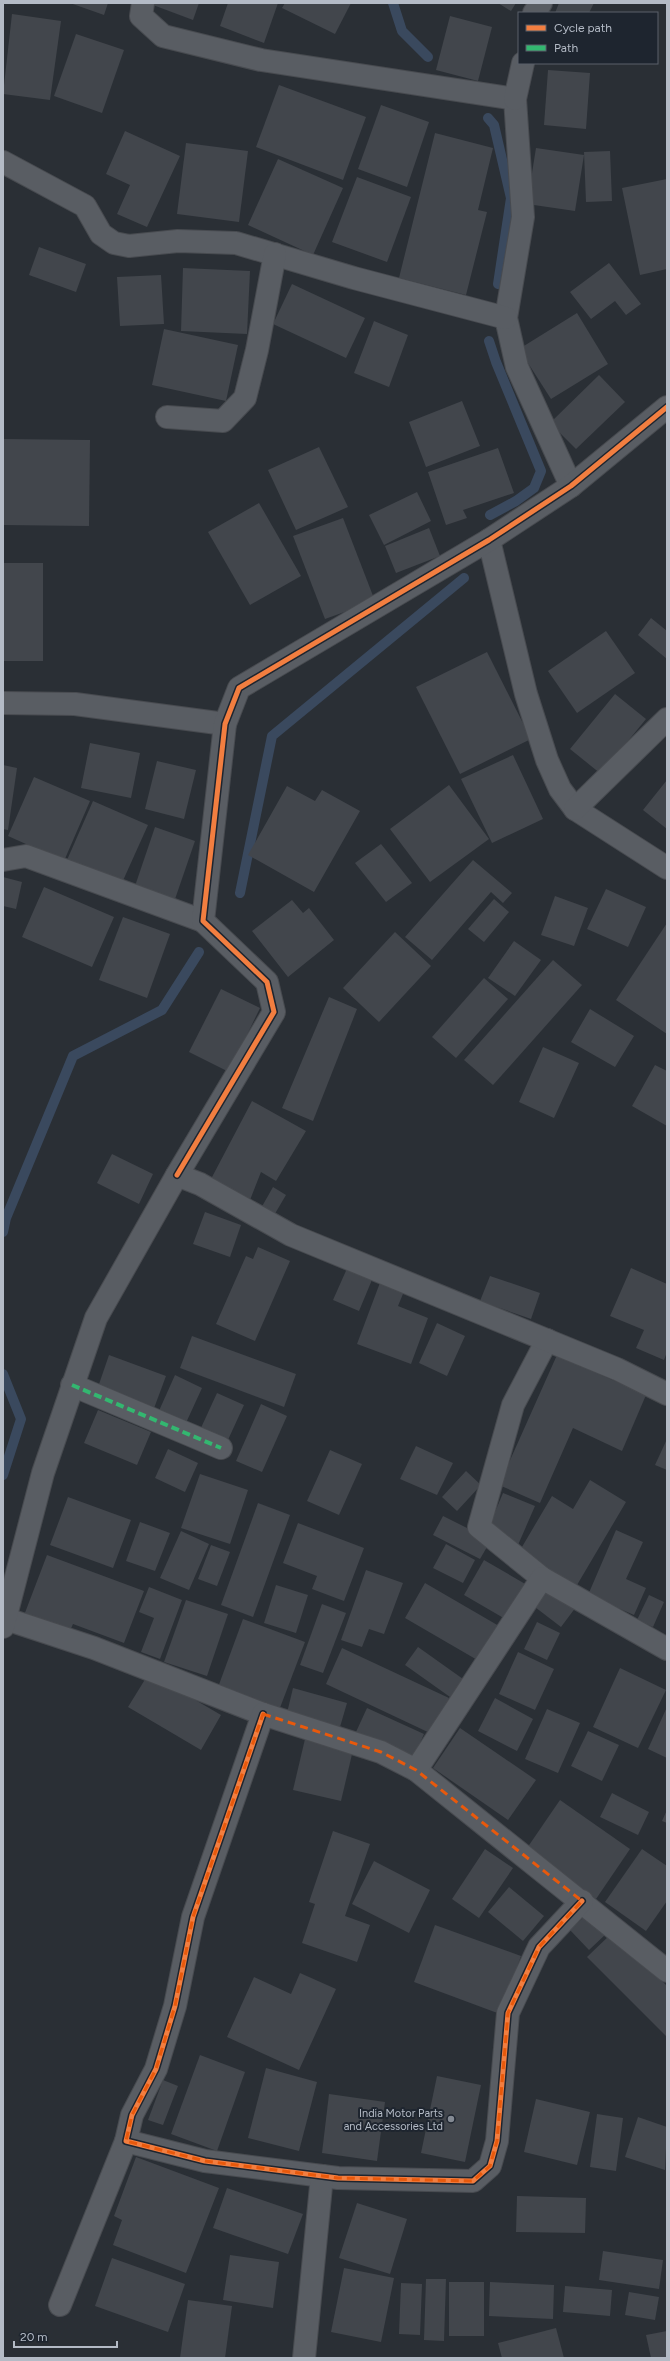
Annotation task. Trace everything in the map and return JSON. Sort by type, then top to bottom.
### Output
[{"type":"street","points":[[143,3],[141,16],[163,36],[261,60],[515,99]]},
{"type":"street","points":[[535,12],[540,3]]},
{"type":"street","points":[[523,64],[515,99],[523,217],[506,318],[517,367],[571,486]]},
{"type":"street","points":[[3,162],[85,206],[101,234],[114,243],[129,246],[178,241],[236,243],[354,278],[506,318]]},
{"type":"street","points":[[167,417],[223,421],[245,398],[257,350],[275,254]]},
{"type":"street","points":[[203,921],[225,724],[239,688],[489,540],[571,486],[667,407]]},
{"type":"street","points":[[489,540],[526,694],[547,760],[560,789],[575,809],[667,868]]},
{"type":"street","points":[[3,702],[75,704],[225,724]]},
{"type":"street","points":[[575,809],[667,719]]},
{"type":"street","points":[[3,860],[26,856],[203,921],[268,982],[274,1012],[177,1175],[96,1318],[43,1473],[4,1622],[94,1648],[263,1714],[381,1752],[416,1770],[582,1901],[667,1971]]},
{"type":"street","points":[[177,1175],[200,1184],[291,1235],[617,1369],[667,1394]]},
{"type":"street","points":[[547,1340],[513,1405],[479,1527],[542,1578],[667,1649]]},
{"type":"street","points":[[72,1385],[221,1448]]},
{"type":"street","points":[[416,1770],[542,1578]]},
{"type":"street","points":[[60,2305],[126,2141],[132,2114],[156,2069],[175,2006],[193,1917],[263,1714]]},
{"type":"street","points":[[126,2141],[205,2161],[322,2176],[473,2182],[490,2166],[497,2142],[508,2013],[540,1947],[582,1901]]},
{"type":"street","points":[[304,2358],[322,2176]]},
{"type":"highlighted area","points":[[263,1714],[381,1752],[416,1770],[582,1901],[539,1947],[508,2013],[497,2141],[490,2166],[473,2181],[338,2178],[205,2161],[126,2141],[132,2115],[156,2069],[175,2006],[193,1917]]},
{"type":"building","points":[[70,3],[108,3],[104,15]]},
{"type":"building","points":[[154,3],[199,3],[193,20],[153,5]]},
{"type":"building","points":[[228,3],[278,3],[264,43],[220,26]]},
{"type":"building","points":[[285,3],[351,3],[335,34],[282,8]]},
{"type":"building","points":[[498,3],[516,3],[511,11]]},
{"type":"building","points":[[559,3],[594,3],[590,12],[555,12]]},
{"type":"building","points":[[12,14],[61,21],[50,100],[3,94]]},
{"type":"building","points":[[450,16],[492,27],[478,81],[436,70]]},
{"type":"building","points":[[76,34],[124,50],[102,113],[54,96]]},
{"type":"building","points":[[548,70],[590,73],[586,129],[544,125]]},
{"type":"building","points":[[279,85],[366,117],[343,180],[256,147]]},
{"type":"building","points":[[381,105],[429,122],[407,187],[358,169]]},
{"type":"building","points":[[125,131],[180,156],[147,227],[117,214],[130,185],[106,174]]},
{"type":"building","points":[[435,133],[493,148],[478,210],[487,212],[466,295],[399,278]]},
{"type":"building","points":[[186,143],[248,151],[239,222],[177,214]]},
{"type":"building","points":[[536,148],[584,155],[575,211],[527,204]]},
{"type":"building","points":[[610,151],[612,201],[586,202],[584,152]]},
{"type":"building","points":[[278,159],[343,188],[313,255],[248,225]]},
{"type":"building","points":[[357,177],[411,197],[387,262],[332,242]]},
{"type":"building","points":[[667,179],[667,269],[640,275],[622,188]]},
{"type":"building","points":[[39,247],[86,264],[76,292],[29,275]]},
{"type":"building","points":[[609,263],[641,304],[626,315],[615,301],[591,319],[570,292]]},
{"type":"building","points":[[183,268],[250,271],[247,334],[181,331]]},
{"type":"building","points":[[161,275],[164,324],[120,326],[117,277]]},
{"type":"building","points":[[292,284],[365,318],[346,358],[273,324]]},
{"type":"building","points":[[577,313],[608,364],[551,399],[519,349]]},
{"type":"building","points":[[374,321],[408,335],[389,387],[354,373]]},
{"type":"building","points":[[164,329],[238,345],[226,401],[152,385]]},
{"type":"building","points":[[599,375],[625,402],[576,449],[550,423]]},
{"type":"building","points":[[462,401],[480,446],[426,467],[409,422]]},
{"type":"building","points":[[3,439],[90,440],[89,526],[3,525]]},
{"type":"building","points":[[319,447],[348,507],[296,530],[268,470]]},
{"type":"building","points":[[498,448],[514,493],[463,510],[467,518],[446,525],[428,472]]},
{"type":"building","points":[[417,492],[431,521],[384,545],[369,515]]},
{"type":"building","points":[[259,503],[301,576],[250,605],[208,532]]},
{"type":"building","points":[[343,518],[375,601],[325,619],[293,536]]},
{"type":"building","points":[[429,528],[440,556],[396,573],[385,546]]},
{"type":"building","points":[[3,563],[43,563],[43,661],[3,661]]},
{"type":"building","points":[[651,618],[667,631],[667,659],[638,635]]},
{"type":"building","points":[[606,631],[635,673],[577,713],[548,671]]},
{"type":"building","points":[[487,652],[531,739],[460,774],[416,687]]},
{"type":"building","points":[[615,694],[646,719],[601,774],[570,749]]},
{"type":"building","points":[[90,743],[140,753],[131,798],[81,788]]},
{"type":"building","points":[[513,755],[543,819],[492,843],[461,779]]},
{"type":"building","points":[[157,761],[196,770],[184,819],[145,809]]},
{"type":"building","points":[[3,765],[17,768],[8,830],[3,829]]},
{"type":"building","points":[[34,777],[90,801],[64,861],[8,836]]},
{"type":"building","points":[[667,780],[667,829],[643,810]]},
{"type":"building","points":[[449,785],[489,839],[430,882],[390,829]]},
{"type":"building","points":[[287,786],[315,801],[322,790],[360,811],[314,892],[248,855]]},
{"type":"building","points":[[93,801],[148,825],[121,885],[67,860]]},
{"type":"building","points":[[155,827],[195,841],[174,902],[134,889]]},
{"type":"building","points":[[381,844],[412,883],[386,902],[355,863]]},
{"type":"building","points":[[473,860],[512,893],[503,903],[491,892],[432,960],[405,937]]},
{"type":"building","points":[[3,877],[22,882],[16,909],[3,906]]},
{"type":"building","points":[[44,887],[114,917],[92,967],[22,937]]},
{"type":"building","points":[[606,889],[646,907],[628,947],[587,929]]},
{"type":"building","points":[[555,896],[588,908],[574,946],[541,935]]},
{"type":"building","points":[[494,899],[509,912],[484,942],[468,929]]},
{"type":"building","points":[[292,900],[303,913],[309,908],[334,940],[288,977],[252,931]]},
{"type":"building","points":[[123,917],[170,934],[147,998],[99,980]]},
{"type":"building","points":[[667,923],[667,1034],[616,1000]]},
{"type":"building","points":[[395,932],[431,966],[379,1022],[343,988]]},
{"type":"building","points":[[514,941],[541,960],[515,996],[488,978]]},
{"type":"building","points":[[553,960],[582,985],[493,1085],[464,1060]]},
{"type":"building","points":[[484,978],[508,999],[456,1058],[432,1037]]},
{"type":"building","points":[[221,989],[260,1008],[229,1072],[189,1052]]},
{"type":"building","points":[[329,997],[357,1009],[313,1121],[282,1108]]},
{"type":"building","points":[[590,1009],[634,1036],[615,1067],[571,1042]]},
{"type":"building","points":[[543,1047],[579,1063],[554,1118],[519,1102]]},
{"type":"building","points":[[655,1065],[667,1071],[667,1126],[632,1106]]},
{"type":"building","points":[[252,1101],[306,1131],[276,1181],[261,1172],[250,1200],[211,1179]]},
{"type":"building","points":[[112,1154],[153,1174],[139,1204],[97,1183]]},
{"type":"building","points":[[273,1187],[286,1195],[273,1217],[260,1210]]},
{"type":"building","points":[[205,1212],[241,1225],[230,1257],[193,1244]]},
{"type":"building","points":[[258,1247],[290,1261],[255,1341],[216,1324],[246,1256],[253,1259]]},
{"type":"building","points":[[349,1264],[374,1275],[359,1311],[333,1300]]},
{"type":"building","points":[[631,1268],[667,1284],[667,1352],[664,1360],[636,1348],[644,1330],[610,1316]]},
{"type":"building","points":[[490,1276],[540,1293],[531,1319],[480,1301]]},
{"type":"building","points":[[381,1280],[405,1289],[398,1306],[428,1318],[411,1364],[357,1344]]},
{"type":"building","points":[[437,1323],[465,1336],[447,1376],[419,1363]]},
{"type":"building","points":[[192,1336],[296,1374],[284,1407],[180,1368]]},
{"type":"building","points":[[109,1355],[166,1376],[153,1411],[97,1390]]},
{"type":"building","points":[[557,1355],[646,1395],[622,1451],[573,1428],[540,1503],[499,1485]]},
{"type":"building","points":[[175,1375],[202,1388],[185,1425],[158,1413]]},
{"type":"building","points":[[217,1393],[244,1405],[227,1442],[200,1430]]},
{"type":"building","points":[[261,1404],[287,1416],[262,1472],[236,1461]]},
{"type":"building","points":[[98,1410],[151,1432],[137,1465],[84,1443]]},
{"type":"building","points":[[667,1439],[667,1470],[655,1465]]},
{"type":"building","points":[[416,1446],[453,1463],[437,1495],[400,1479]]},
{"type":"building","points":[[168,1449],[198,1463],[185,1492],[155,1478]]},
{"type":"building","points":[[330,1450],[362,1464],[339,1515],[307,1501]]},
{"type":"building","points":[[466,1471],[481,1485],[457,1511],[442,1497]]},
{"type":"building","points":[[200,1474],[248,1490],[230,1544],[181,1528]]},
{"type":"building","points":[[590,1480],[626,1502],[577,1585],[519,1552],[552,1496],[573,1509]]},
{"type":"building","points":[[503,1493],[535,1506],[518,1545],[487,1531]]},
{"type":"building","points":[[68,1497],[131,1520],[113,1568],[50,1545]]},
{"type":"building","points":[[258,1503],[290,1515],[253,1617],[221,1605]]},
{"type":"building","points":[[443,1516],[491,1540],[480,1559],[433,1535]]},
{"type":"building","points":[[140,1522],[170,1533],[155,1571],[126,1561]]},
{"type":"building","points":[[298,1523],[364,1548],[344,1601],[312,1589],[317,1576],[283,1563]]},
{"type":"building","points":[[616,1530],[643,1542],[626,1579],[646,1588],[634,1615],[588,1595]]},
{"type":"building","points":[[181,1531],[209,1544],[189,1590],[160,1578]]},
{"type":"building","points":[[446,1544],[475,1560],[463,1583],[433,1568]]},
{"type":"building","points":[[211,1545],[230,1552],[217,1586],[198,1579]]},
{"type":"building","points":[[47,1555],[144,1591],[124,1643],[73,1624],[68,1635],[23,1618]]},
{"type":"building","points":[[484,1560],[527,1585],[507,1620],[464,1595]]},
{"type":"building","points":[[366,1570],[403,1583],[384,1634],[369,1629],[362,1647],[341,1640]]},
{"type":"building","points":[[425,1583],[499,1626],[479,1661],[405,1618]]},
{"type":"building","points":[[546,1584],[576,1607],[561,1627],[531,1604]]},
{"type":"building","points":[[276,1585],[308,1595],[296,1633],[264,1623]]},
{"type":"building","points":[[149,1587],[182,1600],[160,1659],[141,1652],[154,1618],[139,1612]]},
{"type":"building","points":[[649,1595],[664,1602],[653,1627],[637,1620]]},
{"type":"building","points":[[186,1600],[228,1614],[207,1676],[164,1662]]},
{"type":"building","points":[[322,1604],[346,1613],[323,1673],[300,1665]]},
{"type":"building","points":[[243,1619],[305,1642],[278,1713],[217,1690]]},
{"type":"building","points":[[537,1622],[560,1633],[547,1660],[524,1649]]},
{"type":"building","points":[[418,1647],[463,1679],[450,1697],[405,1665]]},
{"type":"building","points":[[342,1648],[449,1698],[432,1734],[326,1684]]},
{"type":"building","points":[[518,1652],[554,1669],[535,1710],[499,1694]]},
{"type":"building","points":[[620,1668],[666,1690],[638,1748],[593,1727]]},
{"type":"building","points":[[149,1673],[221,1715],[201,1750],[128,1707]]},
{"type":"building","points":[[293,1688],[347,1703],[340,1727],[287,1713]]},
{"type":"building","points":[[495,1698],[533,1719],[517,1751],[478,1731]]},
{"type":"building","points":[[667,1707],[667,1758],[648,1749]]},
{"type":"building","points":[[367,1708],[424,1734],[414,1757],[356,1732]]},
{"type":"building","points":[[547,1709],[580,1723],[558,1773],[525,1759]]},
{"type":"building","points":[[460,1728],[536,1780],[508,1820],[433,1768]]},
{"type":"building","points":[[588,1731],[619,1745],[602,1781],[571,1766]]},
{"type":"building","points":[[305,1739],[353,1750],[341,1801],[293,1790]]},
{"type":"building","points":[[612,1793],[649,1812],[638,1835],[600,1817]]},
{"type":"building","points":[[560,1800],[630,1849],[596,1899],[525,1851]]},
{"type":"building","points":[[667,1810],[667,1823],[662,1821]]},
{"type":"building","points":[[333,1831],[370,1844],[345,1916],[370,1925],[357,1962],[302,1943],[315,1904],[309,1902]]},
{"type":"building","points":[[485,1849],[513,1868],[479,1918],[452,1899]]},
{"type":"building","points":[[642,1849],[667,1866],[667,1901],[646,1931],[605,1902]]},
{"type":"building","points":[[374,1861],[430,1890],[409,1933],[352,1904]]},
{"type":"building","points":[[509,1887],[544,1916],[523,1941],[488,1912]]},
{"type":"building","points":[[588,1913],[607,1933],[589,1950],[570,1930]]},
{"type":"building","points":[[435,1925],[521,1956],[500,2014],[414,1982]]},
{"type":"building","points":[[613,1932],[667,1986],[667,2037],[587,1957]]},
{"type":"building","points":[[300,1973],[336,1989],[299,2070],[227,2037],[254,1977],[291,1994]]},
{"type":"building","points":[[200,2055],[245,2072],[217,2151],[171,2134]]},
{"type":"building","points":[[266,2068],[317,2082],[299,2151],[248,2138]]},
{"type":"building","name":"India Motor Parts and Accessories Ltd","points":[[437,2076],[481,2085],[465,2162],[421,2153]]},
{"type":"building","points":[[163,2080],[178,2086],[163,2125],[148,2120]]},
{"type":"building","points":[[329,2094],[385,2102],[377,2161],[322,2153]]},
{"type":"building","points":[[536,2099],[590,2112],[577,2165],[524,2152]]},
{"type":"building","points":[[597,2114],[623,2118],[616,2171],[590,2167]]},
{"type":"building","points":[[638,2117],[667,2127],[665,2170],[625,2157]]},
{"type":"building","points":[[136,2157],[219,2188],[186,2273],[113,2245],[122,2220],[114,2216]]},
{"type":"building","points":[[227,2188],[303,2214],[288,2254],[213,2228]]},
{"type":"building","points":[[517,2196],[586,2198],[585,2233],[516,2232]]},
{"type":"building","points":[[357,2203],[407,2219],[390,2274],[339,2258]]},
{"type":"building","points":[[603,2251],[663,2260],[659,2289],[599,2280]]},
{"type":"building","points":[[230,2255],[279,2262],[273,2308],[223,2300]]},
{"type":"building","points":[[112,2258],[185,2284],[168,2332],[95,2306]]},
{"type":"building","points":[[344,2268],[394,2278],[381,2342],[331,2332]]},
{"type":"building","points":[[426,2279],[446,2279],[444,2341],[424,2340]]},
{"type":"building","points":[[449,2282],[484,2282],[484,2336],[449,2336]]},
{"type":"building","points":[[490,2282],[554,2285],[553,2319],[489,2316]]},
{"type":"building","points":[[401,2283],[422,2284],[420,2335],[399,2334]]},
{"type":"building","points":[[565,2286],[612,2290],[610,2316],[563,2312]]},
{"type":"building","points":[[629,2292],[659,2297],[655,2320],[625,2315]]},
{"type":"building","points":[[188,2300],[232,2306],[225,2358],[180,2358]]},
{"type":"building","points":[[556,2328],[564,2358],[502,2358],[498,2343]]},
{"type":"building","points":[[667,2331],[667,2358],[651,2358],[646,2335]]},
{"type":"waterway","points":[[393,3],[402,31],[428,57]]},
{"type":"waterway","points":[[488,118],[494,125],[511,198],[498,284]]},
{"type":"waterway","points":[[489,341],[496,362],[541,471],[534,488],[516,501],[490,515]]},
{"type":"waterway","points":[[240,893],[272,736],[464,578]]},
{"type":"waterway","points":[[3,1232],[6,1218],[73,1056],[162,1010],[199,952]]},
{"type":"waterway","points":[[3,1374],[21,1419],[3,1475]]},
{"type":"marked path","points":[[72,1385],[221,1448]]},
{"type":"cycle path","points":[[177,1175],[274,1012],[267,982],[203,921],[225,724],[239,688],[489,540],[571,486],[667,407]]},
{"type":"cycle path","points":[[263,1714],[193,1917],[175,2006],[156,2069],[132,2115],[126,2141],[205,2161],[338,2178],[473,2181],[490,2166],[497,2141],[508,2013],[539,1947],[582,1901]]},
{"type":"place","name":"India Motor Parts and Accessories Ltd","points":[[451,2119]]}]
